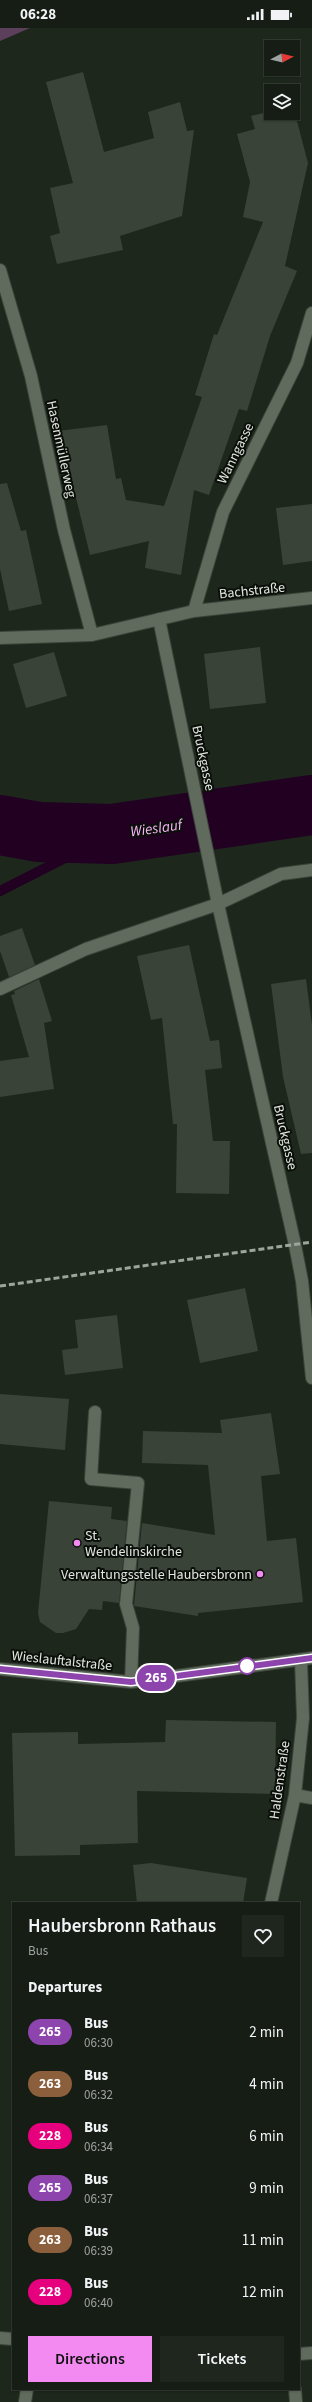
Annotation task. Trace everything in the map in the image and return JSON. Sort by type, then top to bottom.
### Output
[{"type":"street","name":"Hasenmüllerweg","points":[[0,270],[31,376],[64,530],[92,635]]},
{"type":"street","name":"Wanngasse","points":[[194,611],[223,512],[297,363],[312,313]]},
{"type":"street","name":"Bachstraße","points":[[194,611],[312,598]]},
{"type":"street","points":[[0,638],[92,635],[194,611]]},
{"type":"street","name":"Bruckgasse","points":[[159,620],[218,904],[307,1280],[312,1378]]},
{"type":"street","points":[[0,989],[86,949],[218,904],[281,874],[312,870]]},
{"type":"street","points":[[95,1412],[91,1480],[138,1483],[126,1604],[133,1628],[131,1682]]},
{"type":"street","name":"Wieslauftalstraße","points":[[0,1669],[131,1682],[307,1659]]},
{"type":"street","name":"Haldenstraße","points":[[271,1902],[295,1795],[303,1718],[307,1659]]},
{"type":"street","points":[[295,1795],[312,1798]]},
{"type":"street","points":[[0,2338],[12,2339]]},
{"type":"street","points":[[300,2354],[312,2353]]},
{"type":"street","points":[[25,2402],[27,2390]]},
{"type":"street","points":[[295,2390],[296,2402]]},
{"type":"shaded area","points":[[0,28],[30,28],[0,41]]},
{"type":"building","points":[[83,72],[104,152],[154,138],[148,112],[180,102],[187,131],[194,130],[182,216],[120,236],[123,250],[57,264],[50,236],[60,233],[50,188],[73,183],[46,82]]},
{"type":"building","points":[[264,113],[264,120],[297,120],[308,163],[285,266],[297,271],[270,336],[247,411],[239,409],[209,495],[194,490],[181,575],[145,568],[149,541],[90,555],[68,465],[64,465],[58,431],[107,425],[116,479],[121,478],[126,500],[164,506],[202,397],[195,395],[214,334],[217,335],[263,222],[243,217],[250,182],[237,134],[255,129],[251,116]]},
{"type":"building","points":[[7,483],[21,531],[26,530],[42,604],[9,611],[0,569],[0,484]]},
{"type":"building","points":[[312,504],[312,561],[283,565],[276,508]]},
{"type":"building","points":[[260,647],[266,703],[210,709],[204,654]]},
{"type":"building","points":[[54,652],[67,696],[26,708],[13,664]]},
{"type":"building","points":[[22,928],[35,965],[9,977],[0,951],[0,936]]},
{"type":"building","points":[[189,945],[210,1041],[219,1040],[222,1068],[205,1070],[213,1141],[230,1141],[229,1194],[176,1193],[177,1124],[173,1124],[162,1018],[151,1020],[137,956]]},
{"type":"building","points":[[39,979],[52,1021],[44,1023],[54,1089],[0,1097],[0,1061],[29,1057],[11,995],[15,994],[14,991]]},
{"type":"building","points":[[306,979],[312,1025],[312,1153],[301,1154],[283,1077],[271,984]]},
{"type":"building","points":[[245,1288],[258,1351],[200,1363],[187,1300]]},
{"type":"building","points":[[117,1315],[123,1368],[65,1375],[62,1350],[78,1348],[75,1320]]},
{"type":"building","points":[[0,1394],[69,1399],[65,1450],[0,1444]]},
{"type":"building","points":[[271,1413],[280,1474],[261,1476],[267,1541],[296,1538],[303,1602],[198,1613],[198,1616],[134,1606],[142,1523],[215,1535],[208,1465],[142,1463],[143,1431],[222,1433],[220,1420]]},
{"type":"building","name":"St. Wendelinskirche","points":[[49,1501],[112,1507],[111,1519],[127,1521],[119,1603],[103,1601],[102,1610],[89,1609],[76,1629],[63,1633],[56,1633],[40,1622],[38,1613]]},
{"type":"building","points":[[166,1720],[276,1722],[275,1794],[137,1791],[138,1843],[80,1845],[80,1855],[15,1856],[12,1733],[78,1732],[78,1744],[165,1742]]},
{"type":"building","points":[[151,1863],[247,1878],[243,1902],[137,1902],[133,1865]]},
{"type":"waterway","name":"Wieslauf","points":[[0,825],[39,832],[112,834],[312,805]]},
{"type":"waterway","points":[[0,891],[112,834]]},
{"type":"railway","points":[[0,1286],[312,1242]]},
{"type":"bus line","name":"265","points":[[0,1669],[131,1682],[312,1658]]},
{"type":"place","name":"St. Wendelinskirche","points":[[77,1543]]},
{"type":"place","name":"Verwaltungsstelle Haubersbronn","points":[[260,1574]]}]
